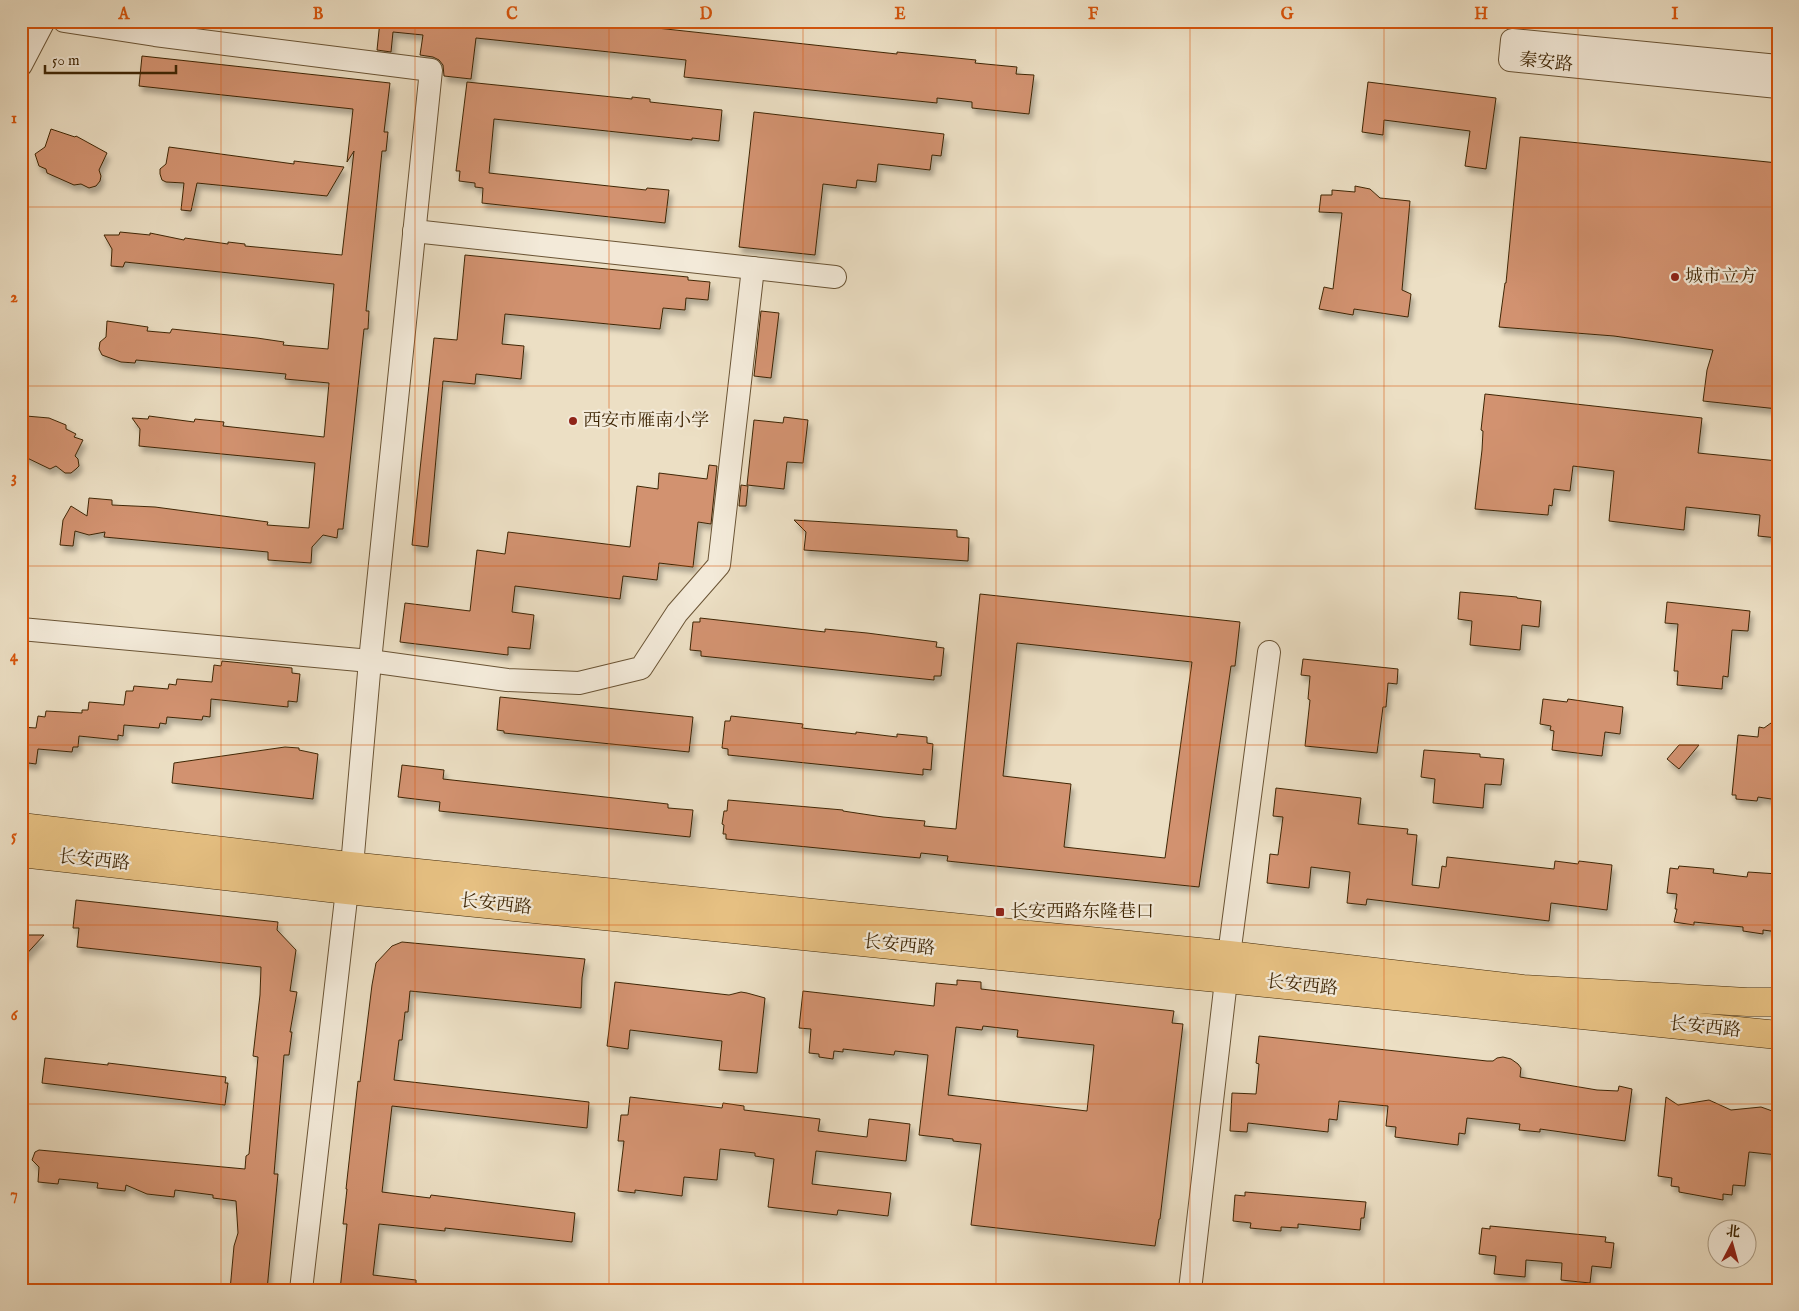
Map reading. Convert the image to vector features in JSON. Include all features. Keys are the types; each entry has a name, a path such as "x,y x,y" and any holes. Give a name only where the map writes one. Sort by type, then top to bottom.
{"main road":[{"name":"长安西路","path":"21,827 349,878"},
{"name":"长安西路","path":"21,853 349,878 1228,967 1778,1035"},
{"name":"长安西路","path":"1228,967 1523,989 1747,1002 1778,1002"}],"street":[{"path":"21,65 44,21"},
{"path":"64,21 155,35 431,70 349,878 301,1290"},
{"name":"秦安路","path":"1778,66 1512,40 1510,60 1778,87"},
{"path":"414,231 835,277"},
{"path":"21,629 370,661 507,680 580,683 641,668 677,613 718,565 753,268"},
{"path":"1190,1290 1228,967 1269,652"}],"building":[{"path":"380,21 592,21 897,54 897,52 976,60 975,63 1017,67 1016,74 1034,75 1029,114 972,108 972,102 937,98 937,103 684,77 686,60 476,38 471,79 444,76 443,65 439,60 420,55 423,35 393,32 391,52 377,50"},
{"path":"142,56 390,83 384,132 388,132 386,151 382,151 366,311 369,311 368,329 364,329 343,529 338,529 337,538 323,535 312,547 311,563 268,560 268,552 104,537 105,532 89,535 75,531 73,546 60,545 63,520 71,506 87,516 89,498 112,500 112,505 155,507 268,522 267,525 309,528 315,463 139,446 140,429 132,418 148,419 149,416 194,422 195,419 224,422 223,426 324,437 329,383 285,379 286,374 136,360 135,363 121,362 102,355 99,349 100,342 106,337 107,321 148,327 147,331 170,333 172,329 257,338 284,342 283,345 328,349 334,284 125,262 123,267 111,266 112,249 104,235 119,235 120,232 150,235 150,233 184,240 185,238 228,244 228,242 245,244 245,246 342,255 354,151 347,162 353,109 139,86"},
{"path":"467,82 632,99 632,97 650,99 650,102 722,110 719,141 692,138 692,140 494,119 489,173 646,190 647,188 669,190 665,223 482,203 483,188 475,187 475,183 459,181 460,171 456,171"},
{"path":"1368,82 1496,98 1486,169 1465,166 1470,131 1384,120 1383,135 1362,132"},
{"path":"754,112 944,134 941,156 932,155 930,170 878,164 876,182 857,180 856,188 823,184 815,255 739,247"},
{"path":"51,129 76,136 107,153 99,170 100,181 96,186 89,188 81,184 74,185 47,173 46,169 39,166 35,154 45,147"},
{"name":"城市立方","path":"1520,137 1778,163 1778,409 1703,401 1707,370 1713,350 1614,336 1499,327 1506,283"},
{"path":"169,147 294,164 294,161 344,167 327,196 197,183 191,211 181,210 184,183 166,182 162,180 160,174 160,169 166,164"},
{"path":"1355,186 1370,189 1380,198 1410,201 1402,290 1411,294 1408,317 1354,309 1353,315 1319,309 1324,287 1333,289 1342,213 1319,212 1321,195 1332,195 1332,190 1355,192"},
{"path":"465,255 688,277 688,280 710,282 708,300 686,298 685,310 663,308 660,329 505,314 502,344 524,346 521,379 476,374 475,384 443,381 428,547 412,545 434,338 457,340"},
{"path":"761,311 779,313 771,378 754,376"},
{"path":"1485,394 1702,418 1698,453 1778,461 1778,538 1758,536 1760,515 1686,507 1684,530 1609,521 1614,471 1573,466 1570,491 1554,489 1552,506 1549,505 1548,515 1475,509 1482,450 1483,431 1481,430"},
{"path":"26,416 49,418 66,425 66,429 76,434 74,437 83,440 75,456 78,459 79,466 71,473 65,473 56,466 50,469 21,455 21,426"},
{"path":"784,417 808,420 803,463 787,462 784,489 747,485 754,420 783,423"},
{"path":"709,465 717,466 711,524 698,522 693,567 659,563 657,580 623,576 620,599 515,586 512,612 534,615 530,649 508,647 508,655 400,642 405,603 470,611 477,550 505,554 508,532 630,547 637,486 658,489 659,473 707,479"},
{"path":"741,485 748,486 746,506 739,506"},
{"path":"794,520 957,530 957,537 969,538 968,561 804,550 806,532"},
{"path":"1460,592 1541,601 1539,627 1522,625 1520,650 1470,645 1472,621 1458,619"},
{"path":"980,594 1240,622 1235,666 1231,666 1199,887 947,861 948,856 921,853 920,858 726,839 726,834 723,834 724,825 722,824 724,811 727,811 728,800 843,810 883,817 925,821 924,826 956,829","holes":["1017,643 1192,662 1165,858 1064,847 1071,784 1003,776"]},
{"path":"1667,602 1750,611 1748,631 1732,630 1728,677 1723,676 1722,689 1677,685 1678,671 1674,671 1678,624 1665,623"},
{"path":"700,618 825,632 825,629 867,633 937,642 936,647 944,648 941,676 934,676 934,680 701,656 701,651 690,650 693,622 700,622"},
{"path":"1303,659 1398,669 1397,684 1388,683 1386,707 1383,707 1377,753 1305,746 1310,700 1308,699 1310,676 1301,675"},
{"path":"222,661 292,668 292,673 300,674 297,702 288,701 288,707 211,699 210,717 203,716 202,720 167,717 166,724 160,723 159,728 124,725 123,736 118,735 118,740 79,736 78,747 73,747 72,752 38,749 36,764 21,762 21,727 36,728 38,716 45,717 46,711 82,713 82,710 88,710 89,702 124,705 126,691 133,691 134,686 168,689 169,684 176,685 177,679 212,682 214,665 221,666"},
{"path":"500,697 693,717 689,752 504,733 504,731 497,730"},
{"path":"1543,699 1567,702 1568,699 1623,707 1620,734 1605,732 1602,756 1552,750 1554,731 1550,730 1551,726 1540,724"},
{"path":"731,716 803,724 802,728 856,734 856,732 897,737 897,734 927,737 927,743 933,744 931,770 923,769 923,775 728,755 728,749 722,748 725,721 730,721"},
{"path":"1778,718 1778,800 1758,797 1757,801 1736,799 1736,795 1732,795 1738,735 1758,737 1759,727 1764,728"},
{"path":"1679,745 1699,745 1679,769 1667,759"},
{"path":"285,747 299,748 299,750 318,754 313,799 172,783 174,763"},
{"path":"1424,750 1480,754 1480,757 1504,759 1501,785 1485,784 1483,808 1433,803 1435,779 1421,777"},
{"path":"402,765 444,770 443,779 668,804 668,808 693,810 690,837 439,811 440,802 398,797"},
{"path":"1276,788 1361,798 1358,824 1408,829 1407,834 1417,835 1412,885 1439,888 1442,866 1446,867 1447,857 1554,869 1555,861 1578,864 1579,861 1612,865 1607,910 1551,903 1549,921 1367,899 1366,905 1347,903 1350,872 1311,867 1309,888 1267,883 1270,854 1278,855 1283,817 1273,816"},
{"path":"1679,866 1714,869 1713,873 1747,877 1748,872 1778,874 1778,932 1763,930 1763,934 1743,931 1743,927 1694,922 1694,925 1674,922 1677,909 1675,909 1677,894 1667,893 1670,868 1678,869"},
{"path":"76,900 278,922 277,930 296,950 290,991 297,992 290,1032 292,1032 289,1055 284,1055 274,1174 278,1174 267,1290 230,1290 234,1246 238,1233 236,1201 213,1198 213,1195 175,1190 174,1197 147,1194 126,1185 125,1191 97,1188 98,1183 59,1179 58,1184 38,1182 39,1167 32,1160 35,1152 39,1150 245,1169 246,1156 249,1154 258,1057 253,1056 260,995 261,967 77,947 79,928 73,928"},
{"path":"21,935 44,935 21,960"},
{"path":"402,942 585,959 581,1008 410,991 408,1012 405,1012 402,1040 399,1040 394,1080 589,1102 587,1128 392,1106 382,1192 430,1198 431,1195 575,1213 572,1242 445,1228 445,1231 379,1224 373,1275 416,1280 416,1290 340,1290 347,1224 343,1224 346,1189 358,1081 360,1082 372,985 376,963 392,946"},
{"path":"957,980 981,982 981,989 1174,1011 1172,1023 1183,1024 1160,1219 1155,1246 971,1225 981,1144 919,1135 928,1055 895,1051 894,1055 843,1049 843,1052 834,1051 833,1059 819,1057 819,1054 809,1053 811,1029 799,1028 803,991 934,1006 936,983 957,985","holes":["983,1026 1018,1030 1017,1037 1094,1045 1087,1111 948,1095 956,1027 982,1030"]},
{"path":"615,982 729,995 741,992 765,998 757,1073 719,1070 722,1041 630,1030 628,1049 607,1046"},
{"path":"1259,1036 1487,1061 1503,1057 1511,1059 1518,1064 1521,1068 1520,1077 1597,1090 1618,1091 1619,1086 1632,1089 1625,1141 1540,1129 1540,1132 1519,1130 1520,1124 1467,1118 1465,1134 1459,1133 1458,1145 1395,1137 1396,1127 1386,1126 1388,1106 1339,1101 1337,1120 1329,1119 1328,1132 1248,1123 1247,1132 1230,1131 1232,1093 1256,1094 1259,1064 1256,1063"},
{"path":"45,1058 108,1065 108,1063 226,1077 225,1083 228,1083 225,1105 42,1083"},
{"path":"630,1097 722,1108 723,1103 744,1106 744,1110 820,1119 818,1131 867,1137 869,1119 910,1124 906,1161 816,1151 812,1184 891,1193 888,1216 838,1210 837,1215 768,1207 774,1159 755,1156 755,1153 720,1149 717,1180 684,1177 682,1196 635,1190 635,1193 618,1191 624,1141 618,1141 621,1115 628,1115"},
{"path":"1666,1097 1678,1105 1709,1100 1731,1110 1761,1107 1778,1113 1778,1155 1749,1152 1745,1186 1733,1185 1732,1195 1723,1194 1723,1200 1679,1192 1679,1187 1671,1186 1672,1178 1658,1176"},
{"path":"1245,1192 1366,1202 1364,1218 1361,1218 1360,1230 1298,1224 1298,1228 1281,1227 1281,1231 1250,1228 1251,1223 1233,1221 1235,1195 1245,1196"},
{"path":"1490,1226 1606,1237 1605,1242 1614,1243 1611,1268 1592,1266 1590,1283 1561,1280 1562,1263 1526,1260 1525,1277 1494,1274 1496,1256 1479,1254 1482,1228 1490,1229"}],"place":[{"name":"城市立方","path":"1675,277"},
{"name":"西安市雁南小学","path":"573,421"},
{"name":"长安西路东隆巷口","path":"1000,912"}]}
